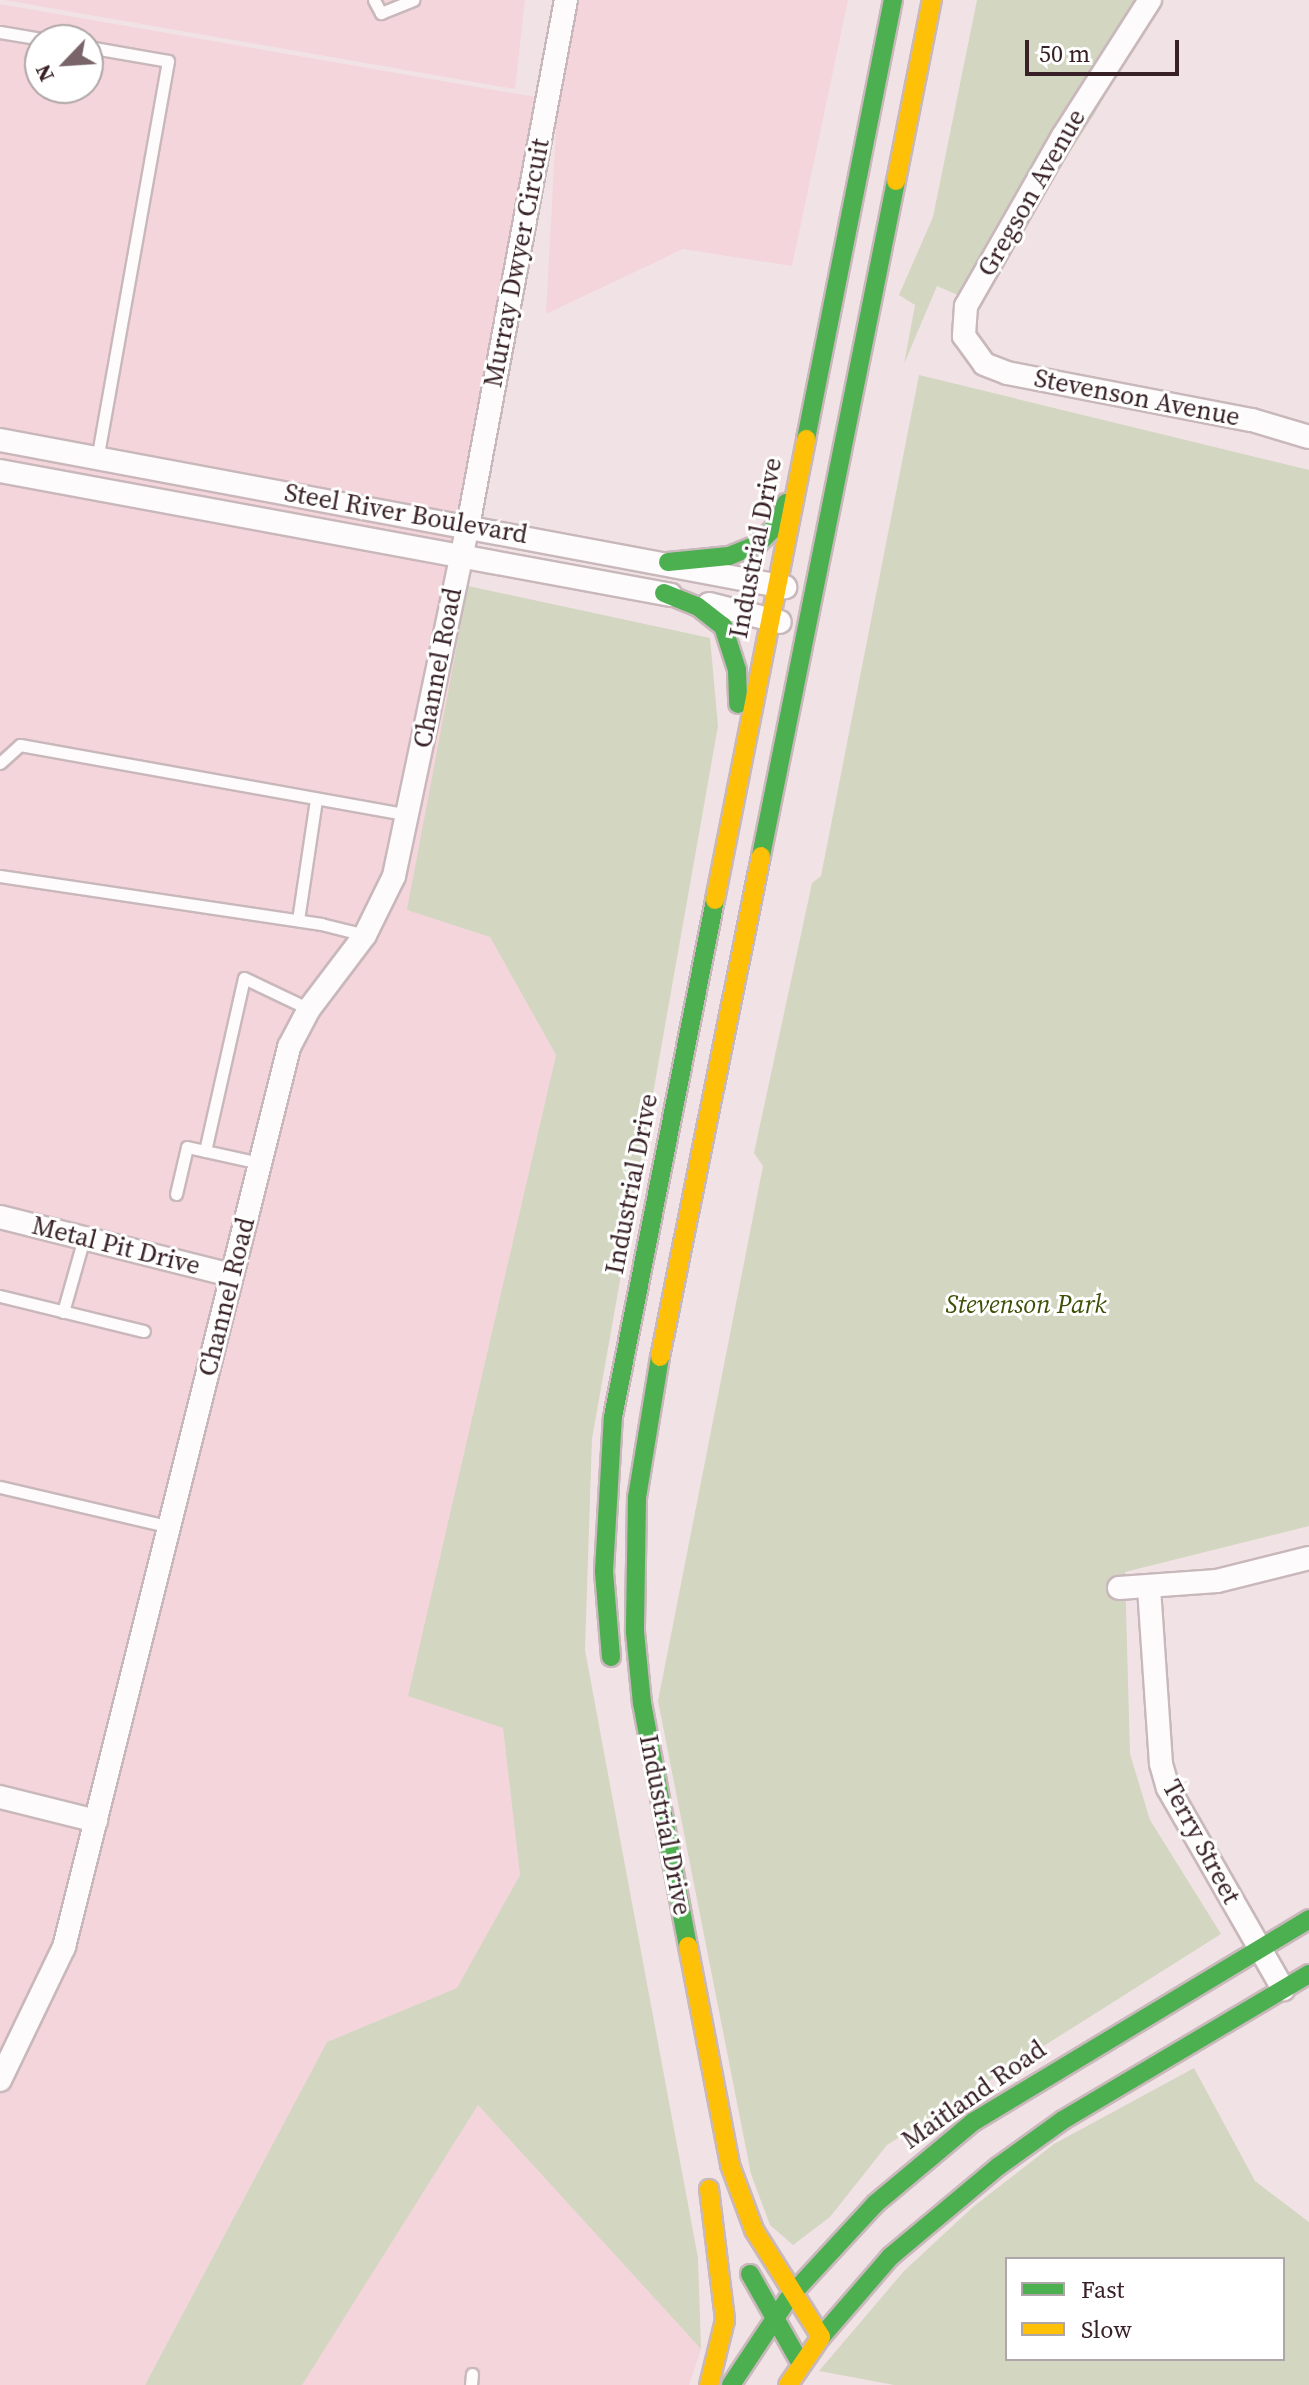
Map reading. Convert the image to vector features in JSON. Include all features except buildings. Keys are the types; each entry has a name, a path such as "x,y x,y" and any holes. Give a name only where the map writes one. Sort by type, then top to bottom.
{"main road":[{"name":"Industrial Drive","path":"613,1676 604,1571 613,1417 729,831 767,619 893,0"},
{"name":"Industrial Drive","path":"821,2337 754,2230 730,2165 642,1703 633,1567 646,1428 932,0"},
{"path":"668,562 729,556 758,544 779,523 797,476"},
{"path":"664,593 711,614 723,626 732,647 739,696 729,831"},
{"name":"Maitland Road","path":"731,2385 793,2293 875,2204 973,2122 1309,1919"},
{"path":"788,2385 821,2337 890,2257 988,2174 1063,2120 1309,1974"},
{"path":"709,2385 720,2357 725,2320 707,2183 737,2250 801,2364"}],"street":[{"name":"Murray Dwyer Circuit","path":"468,526 566,0"},
{"name":"Gregson Avenue","path":"970,351 962,322 966,306 1063,136 1150,0"},
{"name":"Stevenson Avenue","path":"970,351 984,364 1007,373 1252,420 1309,437"},
{"name":"Steel River Boulevard","path":"0,440 668,562 811,593"},
{"name":"Steel River Boulevard","path":"0,471 664,593 804,628"},
{"name":"Channel Road","path":"0,2080 64,1947 289,1047 309,1009 365,935 394,876 468,526"},
{"name":"Metal Pit Drive","path":"0,1217 231,1275"},
{"path":"1119,1588 1217,1581 1309,1558"},
{"name":"Terry Street","path":"1149,1588 1161,1764 1168,1788 1283,1989"},
{"path":"0,1797 96,1821"}],"lane":[{"path":"374,0 381,13 413,0"},
{"path":"0,32 24,36"},
{"path":"97,458 168,61 104,50"},
{"path":"0,763 20,745 409,815"},
{"path":"298,920 316,800"},
{"path":"0,876 298,920 365,935"},
{"path":"205,1151 244,978 309,1009"},
{"path":"176,1194 187,1147 260,1163"},
{"path":"63,1312 84,1238"},
{"path":"0,1296 144,1331"},
{"path":"0,1487 171,1527"}],"shaded area":[{"path":"4,0 525,0 515,89"},
{"path":"564,0 848,0 792,266 683,249 546,314 557,111 408,910 490,937 556,1055 409,1696 503,1728 520,1875 458,1988 327,2042 145,2385 0,2385 0,4 558,101"},
{"path":"478,2105 701,2349 689,2385 300,2385"}],"green space":[{"path":"977,0 1157,0 1095,113 1009,248 967,299 937,286 904,364 915,305 899,295 933,217"},
{"name":"Stevenson Park","path":"919,375 1309,470 1309,1526 1125,1572 1130,1754 1150,1820 1221,1934 887,2145 830,2217 793,2245 770,2225 751,2174 658,1701 763,1166 754,1153 812,883 821,876"},
{"path":"468,586 710,638 718,726 592,1439 585,1650 698,2258 701,2349 478,2105 302,2385 145,2385 327,2042 457,1988 520,1875 503,1728 408,1696 556,1055 490,937 407,910"},
{"path":"1194,2068 1255,2181 1309,2222 1309,2385 894,2385 819,2371 904,2271 973,2207 1054,2144"}],"traffic: fast":[{"path":"806,439 893,0"},
{"path":"761,856 896,181"},
{"path":"668,562 729,556 758,544 779,523 786,503"},
{"path":"664,593 697,606 723,626 737,670 738,704"},
{"path":"611,1657 604,1571 613,1417 715,900"},
{"path":"660,1357 637,1498 635,1632 642,1703 688,1946"},
{"path":"793,2293 875,2204 973,2122 1309,1919"},
{"path":"821,2337 890,2257 999,2166 1063,2120 1309,1974"},
{"path":"750,2274 801,2364"},
{"path":"731,2385 788,2299"}],"traffic: slow":[{"path":"896,181 932,0"},
{"path":"715,900 806,439"},
{"path":"660,1357 761,856"},
{"path":"688,1946 730,2165 754,2230 821,2337 788,2385"},
{"path":"709,2189 725,2320 709,2385"}]}
